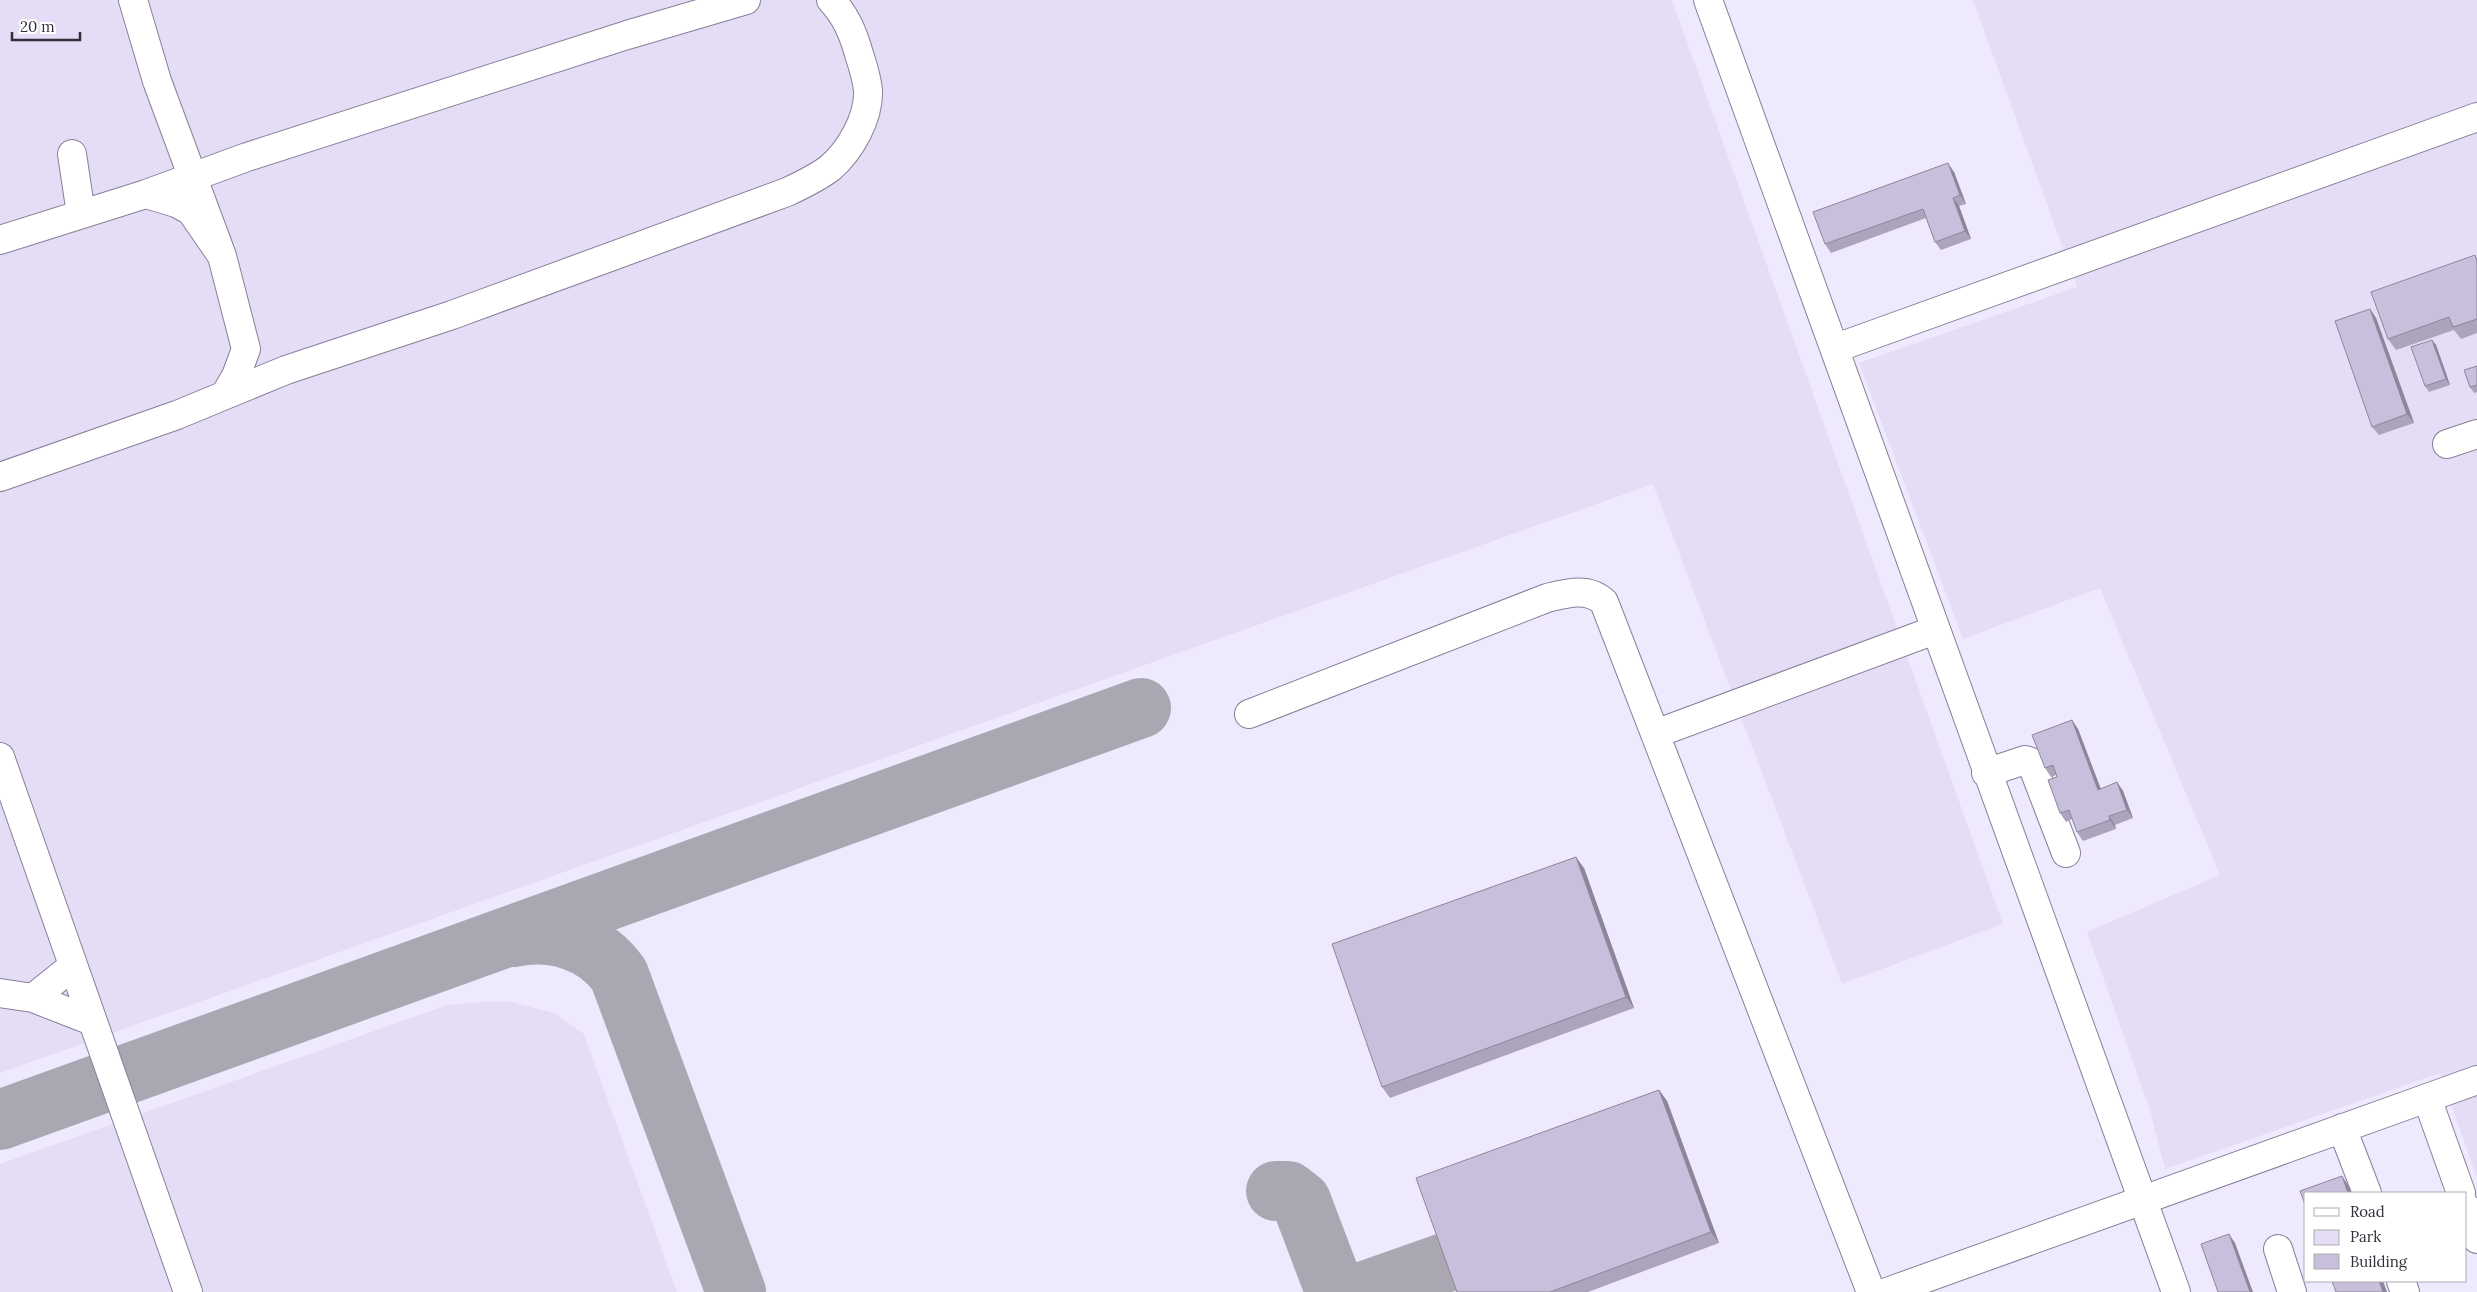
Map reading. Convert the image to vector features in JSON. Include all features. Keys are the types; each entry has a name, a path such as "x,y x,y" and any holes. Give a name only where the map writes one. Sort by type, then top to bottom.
{"lane":[{"path":"133,0 156,81 222,256 246,349 236,376 226,393"},
{"path":"0,240 146,194 247,157 627,35 746,0"},
{"path":"0,477 177,415 226,393 286,370 452,315 787,192 821,174 841,158 859,126 868,100 865,73 850,27 840,10 831,0"},
{"path":"1708,0 1836,348 1986,773 2176,1292"},
{"path":"1836,348 2477,117"},
{"path":"72,154 80,214"},
{"path":"146,194 176,203 190,211 222,256"},
{"path":"246,349 286,370"},
{"path":"2447,444 2477,434"},
{"path":"1249,714 1547,598 1585,592 1598,596 1604,602 1871,1292"},
{"path":"1655,734 1935,630"},
{"path":"0,757 188,1292"},
{"path":"1986,773 2025,760 2031,762 2066,853"},
{"path":"33,998 73,966"},
{"path":"0,993 33,998 92,1021"},
{"path":"1887,1292 2477,1080"},
{"path":"2426,1098 2461,1192"},
{"path":"2342,1128 2368,1192"},
{"path":"2467,1210 2477,1239"},
{"path":"2278,1249 2292,1292"}],"shaded area":[{"path":"0,0 2477,0 2477,1292 0,1292"}],"green space":[{"path":"0,0 1672,0 2003,924 1842,984 1653,484 0,1073"},
{"path":"1973,0 2477,0 2477,1178 2440,1073 2165,1169 2149,1107 2087,932 2220,875 2100,588 1963,639 1859,363 2077,287"},
{"path":"511,1002 554,1013 584,1034 677,1292 0,1292 0,1164 447,1005"}],"building":[{"path":"1948,163 1960,195 1953,198 1965,231 1935,242 1923,209 1825,244 1813,212"},
{"path":"2475,255 2477,261 2477,319 2453,327 2449,317 2388,339 2371,292"},
{"path":"2370,309 2407,414 2372,427 2335,321"},
{"path":"2432,340 2446,379 2425,386 2411,347"},
{"path":"2477,366 2477,385 2470,387 2464,370"},
{"path":"2072,720 2098,790 2117,782 2127,810 2109,816 2110,820 2077,832 2069,810 2060,813 2048,780 2057,777 2053,765 2045,768 2032,735"},
{"path":"1576,857 1626,997 1382,1087 1332,944"},
{"path":"1659,1090 1711,1232 1550,1292 1457,1292 1416,1178"},
{"path":"2342,1176 2348,1192 2304,1192 2304,1202 2300,1191"},
{"path":"2229,1234 2250,1292 2218,1292 2201,1244"},
{"path":"2332,1282 2379,1282 2383,1292 2336,1292"}],"taxiway":[{"path":"0,1120 1141,708"},
{"path":"513,937 543,935 572,940 598,954 619,975 736,1292"},
{"path":"1276,1191 1288,1191 1301,1201 1331,1280 1336,1288 1344,1292"},
{"path":"1362,1292 1450,1261"}]}
